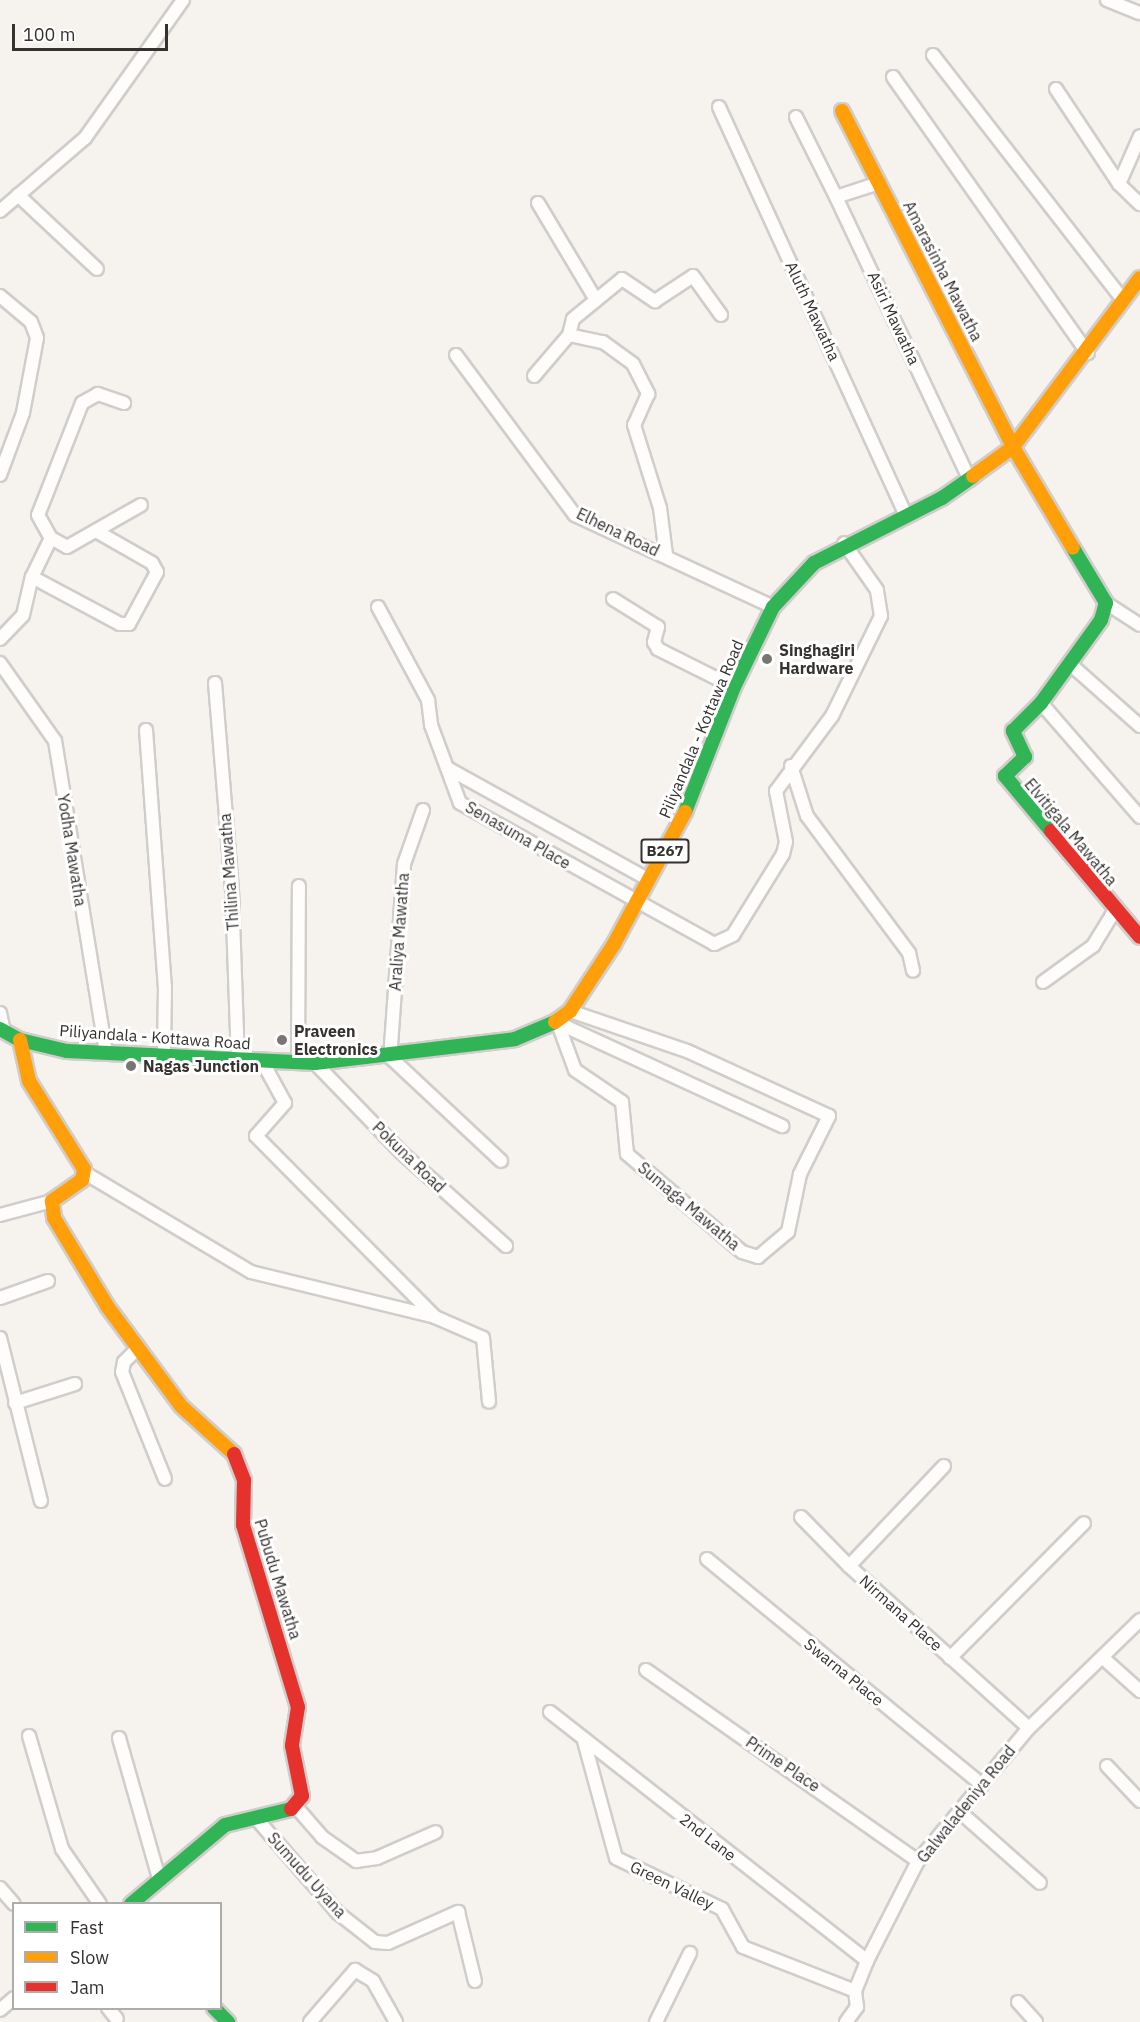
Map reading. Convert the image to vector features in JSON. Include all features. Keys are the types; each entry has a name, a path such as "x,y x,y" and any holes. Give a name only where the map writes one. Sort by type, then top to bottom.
{"street":[{"path":"0,212 84,138 183,0"},
{"path":"1107,0 1140,13"},
{"path":"933,55 1124,301"},
{"path":"893,77 1088,353"},
{"path":"1056,89 1119,184 1140,204"},
{"name":"Aluth Mawatha","path":"719,107 906,514"},
{"name":"Amarasinha Mawatha","path":"842,111 1013,447"},
{"name":"Asiri Mawatha","path":"796,117 970,480"},
{"path":"1119,184 1140,136"},
{"path":"836,197 879,183"},
{"path":"18,195 97,269"},
{"path":"538,203 596,300"},
{"path":"534,376 569,335 573,319 622,279 655,301 693,276 722,315"},
{"name":"Piliyandala - Kottawa Road","path":"2,1030 20,1040 106,1053 315,1063 390,1057 515,1039 557,1022 570,1011 637,903 690,803 734,687 773,608 814,563 844,543 970,480 1013,447 1088,353 1140,278"},
{"path":"0,296 31,322 37,338 23,413 0,475"},
{"path":"569,335 591,338 623,354 647,387 634,425 660,508 666,555"},
{"name":"Elhena Road","path":"456,355 575,515 666,555 773,608"},
{"path":"124,403 98,394 82,403 38,515 51,538 67,547 141,505"},
{"path":"1013,447 1106,603 1138,618"},
{"path":"32,577 120,624 129,624 157,572 152,563 96,531"},
{"path":"0,639 22,617 32,577 51,538"},
{"name":"Senasuma Place","path":"378,607 421,682 438,748 449,769 455,796 468,809 707,943 722,943 733,934 785,848 776,790 791,766 832,716 881,616 877,590 844,543"},
{"path":"614,599 658,627 654,642 658,649 734,687"},
{"name":"Elvitigala Mawatha","path":"1106,603 1101,620 1041,703 1013,731 1025,757 1006,780 1114,910 1140,937"},
{"name":"Yodha Mawatha","path":"0,663 55,741 106,1053"},
{"path":"1069,663 1140,726"},
{"name":"Thilina Mawatha","path":"215,683 232,891 238,1061"},
{"path":"1041,703 1140,817"},
{"path":"146,730 165,987 164,1054"},
{"path":"791,766 807,816 833,858 890,925 909,953 914,971"},
{"path":"449,769 649,880"},
{"name":"Araliya Mawatha","path":"390,1057 404,864 423,810"},
{"path":"298,1063 299,886"},
{"path":"1043,982 1093,946 1114,910"},
{"name":"Sumaga Mawatha","path":"557,1022 575,1070 622,1102 627,1154 742,1252 758,1257 788,1232 800,1174 829,1116 687,1051 570,1011"},
{"path":"0,1013 2,1030"},
{"path":"557,1022 782,1126"},
{"path":"20,1040 26,1074 85,1173 251,1272 435,1317 483,1338 489,1402"},
{"path":"390,1057 501,1161"},
{"path":"262,1061 285,1103 256,1136 435,1317"},
{"name":"Pokuna Road","path":"315,1063 401,1152 506,1246"},
{"path":"0,1215 52,1201 85,1173"},
{"name":"Pubudu Mawatha","path":"52,1201 57,1224 138,1348 181,1406 237,1456 244,1480 243,1526 296,1696 291,1746 302,1796 297,1808"},
{"path":"0,1298 48,1281"},
{"path":"0,1338 41,1501"},
{"path":"138,1348 124,1362 122,1372 165,1479"},
{"path":"15,1403 75,1384"},
{"name":"Nirmana Place","path":"944,1466 849,1566 1029,1728"},
{"path":"801,1517 849,1566"},
{"path":"950,1658 1084,1523"},
{"name":"Swarna Place","path":"707,1559 982,1785"},
{"name":"Galwaladeniya Road","path":"846,2022 857,2007 855,1990 867,1961 918,1861 1029,1728 1140,1620"},
{"path":"1102,1657 1140,1691"},
{"name":"Prime Place","path":"646,1670 918,1861"},
{"name":"2nd Lane","path":"550,1712 584,1741 867,1961"},
{"path":"29,1736 62,1849 99,1902"},
{"path":"120,1738 159,1878"},
{"name":"Green Valley","path":"584,1741 616,1858 722,1909 743,1947 855,1990"},
{"path":"1107,1766 1140,1801"},
{"path":"131,1902 225,1824 255,1817 297,1808 322,1837 356,1861 377,1858 436,1832"},
{"path":"959,1811 1040,1883"},
{"name":"Sumudu Uyana","path":"255,1817 338,1913 375,1942 388,1943 458,1912 475,1981"},
{"path":"0,1888 12,1902"},
{"path":"656,2022 690,1953"},
{"path":"310,2022 355,1970 373,1981 396,2022"},
{"path":"0,2010 12,2000"},
{"path":"1018,2002 1036,2022"},
{"path":"110,2010 117,2019"},
{"path":"216,2010 228,2022"}],"traffic: fast":[{"path":"685,812 734,687 773,607 814,563 942,498 973,476"},
{"path":"1051,831 1005,776 1025,757 1013,731 1041,703 1101,620 1106,603 1073,548"},
{"path":"0,1029 20,1040 67,1051 315,1063 515,1039 555,1022"},
{"path":"133,1902 225,1825 291,1809"},
{"path":"216,2010 228,2022"}],"traffic: slow":[{"path":"842,111 1013,447 1073,548"},
{"path":"973,476 1013,447 1140,278"},
{"path":"555,1022 570,1011 614,944 685,812"},
{"path":"20,1040 29,1081 84,1169 82,1180 52,1201 54,1218 107,1306 181,1406 234,1454"}],"traffic: jam":[{"path":"1051,831 1140,937"},
{"path":"234,1454 244,1480 243,1525 298,1707 292,1746 302,1796 291,1809"}],"place":[{"name":"Singhagiri Hardware","path":"767,659"},
{"name":"Praveen Electronics","path":"282,1040"},
{"name":"Nagas Junction","path":"131,1066"}]}
